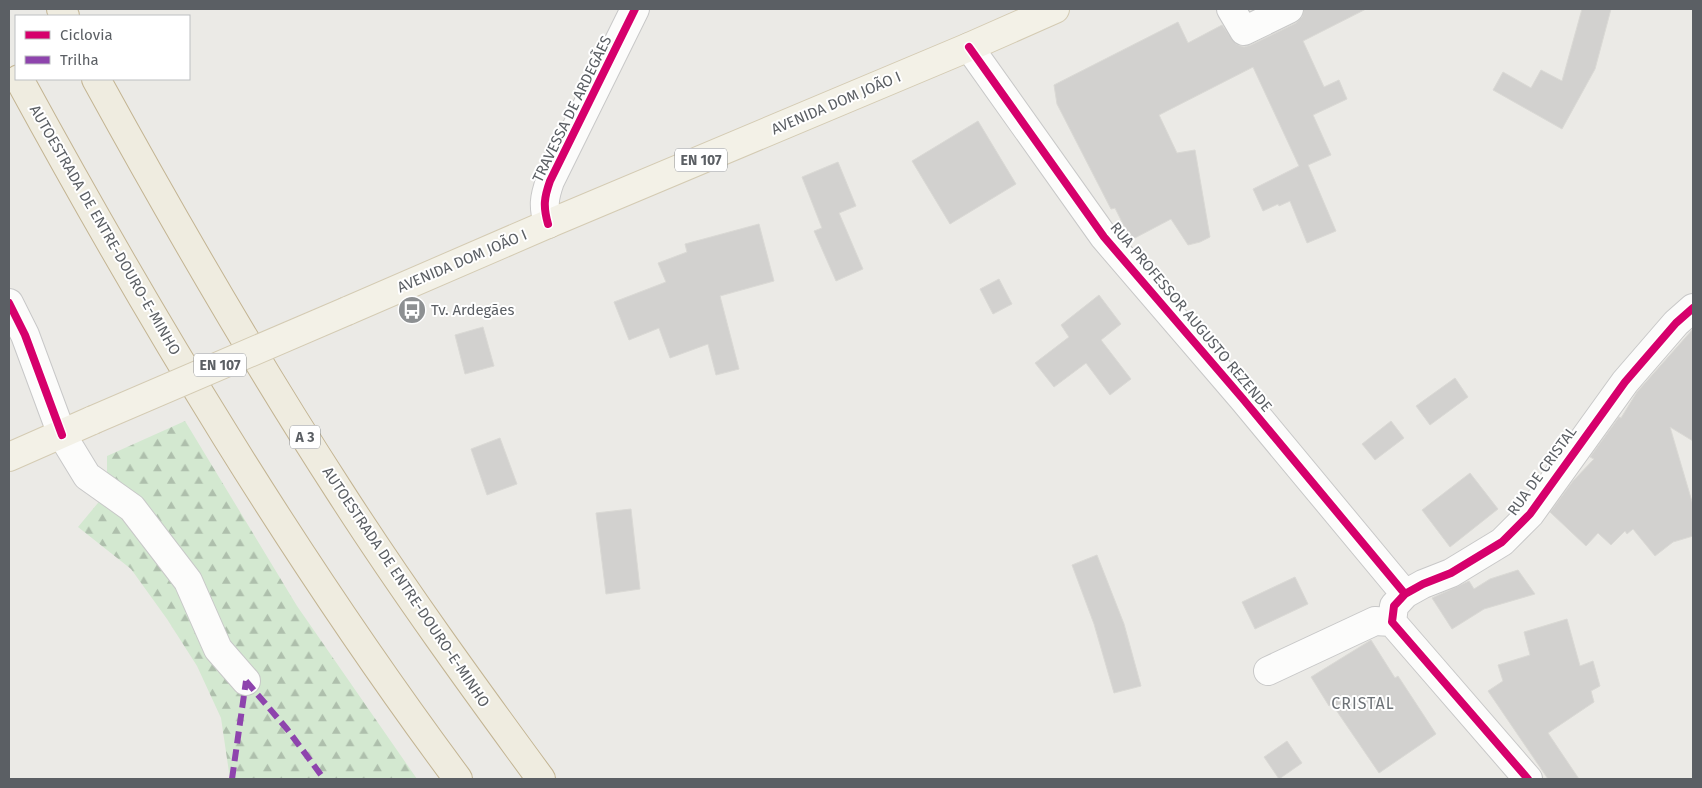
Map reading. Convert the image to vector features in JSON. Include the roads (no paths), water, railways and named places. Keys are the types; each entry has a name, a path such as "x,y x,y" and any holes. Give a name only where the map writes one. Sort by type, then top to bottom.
{"highway":[{"path":"9,59 15,71"},
{"name":"AUTOESTRADA DE ENTRE-DOURO-E-MINHO","path":"21,80 147,307 231,446 290,539 414,720 458,779"},
{"name":"AUTOESTRADA DE ENTRE-DOURO-E-MINHO","path":"97,80 200,263 281,400 340,493 462,672 541,779"}],"main road":[{"name":"AVENIDA DOM JOÃO I","path":"9,457 347,310 1055,9"}],"street":[{"name":"TRAVESSA DE ARDEGÃES","path":"548,224 544,208 545,196 550,181 636,9"},
{"path":"1232,9 1244,31 1289,9"},
{"name":"RUA PROFESSOR AUGUSTO REZENDE","path":"969,47 1104,237 1243,399 1405,594"},
{"path":"9,303 25,335 62,435 87,476 132,508 188,580 218,649 246,681"},
{"name":"RUA DE CRISTAL","path":"1405,594 1423,584 1451,573 1502,542 1517,528 1530,514 1625,382 1676,324 1693,308"},
{"path":"1405,594 1394,606 1392,622 1528,779"},
{"path":"1268,671 1375,622 1392,622"}],"place":[{"name":"Tv. Ardegães","path":"412,310"}],"district":[{"name":"CRISTAL","path":"1363,703"}]}
